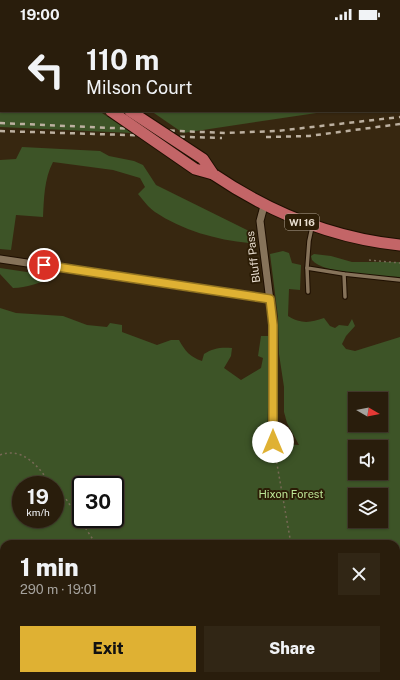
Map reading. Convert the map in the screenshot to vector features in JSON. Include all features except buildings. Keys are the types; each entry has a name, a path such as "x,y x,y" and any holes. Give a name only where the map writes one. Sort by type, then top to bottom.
{"main road":[{"name":"WI 16","path":"112,112 195,169 214,174 264,206 296,220 313,225 360,238 400,245"},
{"name":"WI 16","path":"132,112 203,159 214,174"}],"street":[{"name":"Bluff Pass","path":"264,206 260,221 273,325 273,442"},
{"path":"0,259 270,299"}],"lane":[{"path":"308,292 307,268 309,241 313,225"},
{"path":"307,268 344,274 400,280"},
{"path":"344,274 345,298"}],"path":[{"path":"369,260 400,263"},
{"path":"273,442 290,540"},
{"path":"0,455 13,452 26,456 40,469 45,476"},
{"path":"64,498 93,540"}],"green space":[{"path":"0,112 100,112 132,133 0,127"},
{"path":"152,112 323,112 183,133"},
{"path":"22,147 100,151 109,156 134,161 143,165 156,185 249,231 249,243 212,237 188,229 165,218 155,212 138,194 145,187 140,178 113,170 53,162 46,182 43,217 16,215 11,250 0,249 0,160 16,159"},
{"name":"Hixon Forest","path":"283,251 289,253 292,263 301,265 300,290 289,289 288,316 306,322 324,318 330,326 335,328 339,325 348,326 352,319 355,326 346,336 342,344 346,349 355,351 400,337 400,540 0,540 0,308 16,313 63,316 87,325 107,327 110,323 122,325 122,332 157,345 171,340 179,340 188,353 194,358 202,361 204,354 211,350 232,348 231,356 224,368 241,380 261,368 263,358 258,356 261,336 270,336 267,443 299,445 287,423 284,412 284,387 279,354 278,317 270,254"},
{"path":"314,254 331,256 352,262 400,262 400,277 353,273 328,268 318,265 312,260 311,256"},
{"path":"0,268 40,274 52,279 28,286 13,288 0,274"}],"railway":[{"path":"0,123 225,133 277,131 400,117"},
{"path":"266,137 309,136 400,124"},
{"path":"0,131 222,138"}],"route":[{"path":"44,265 270,299 273,325 273,442"}]}
